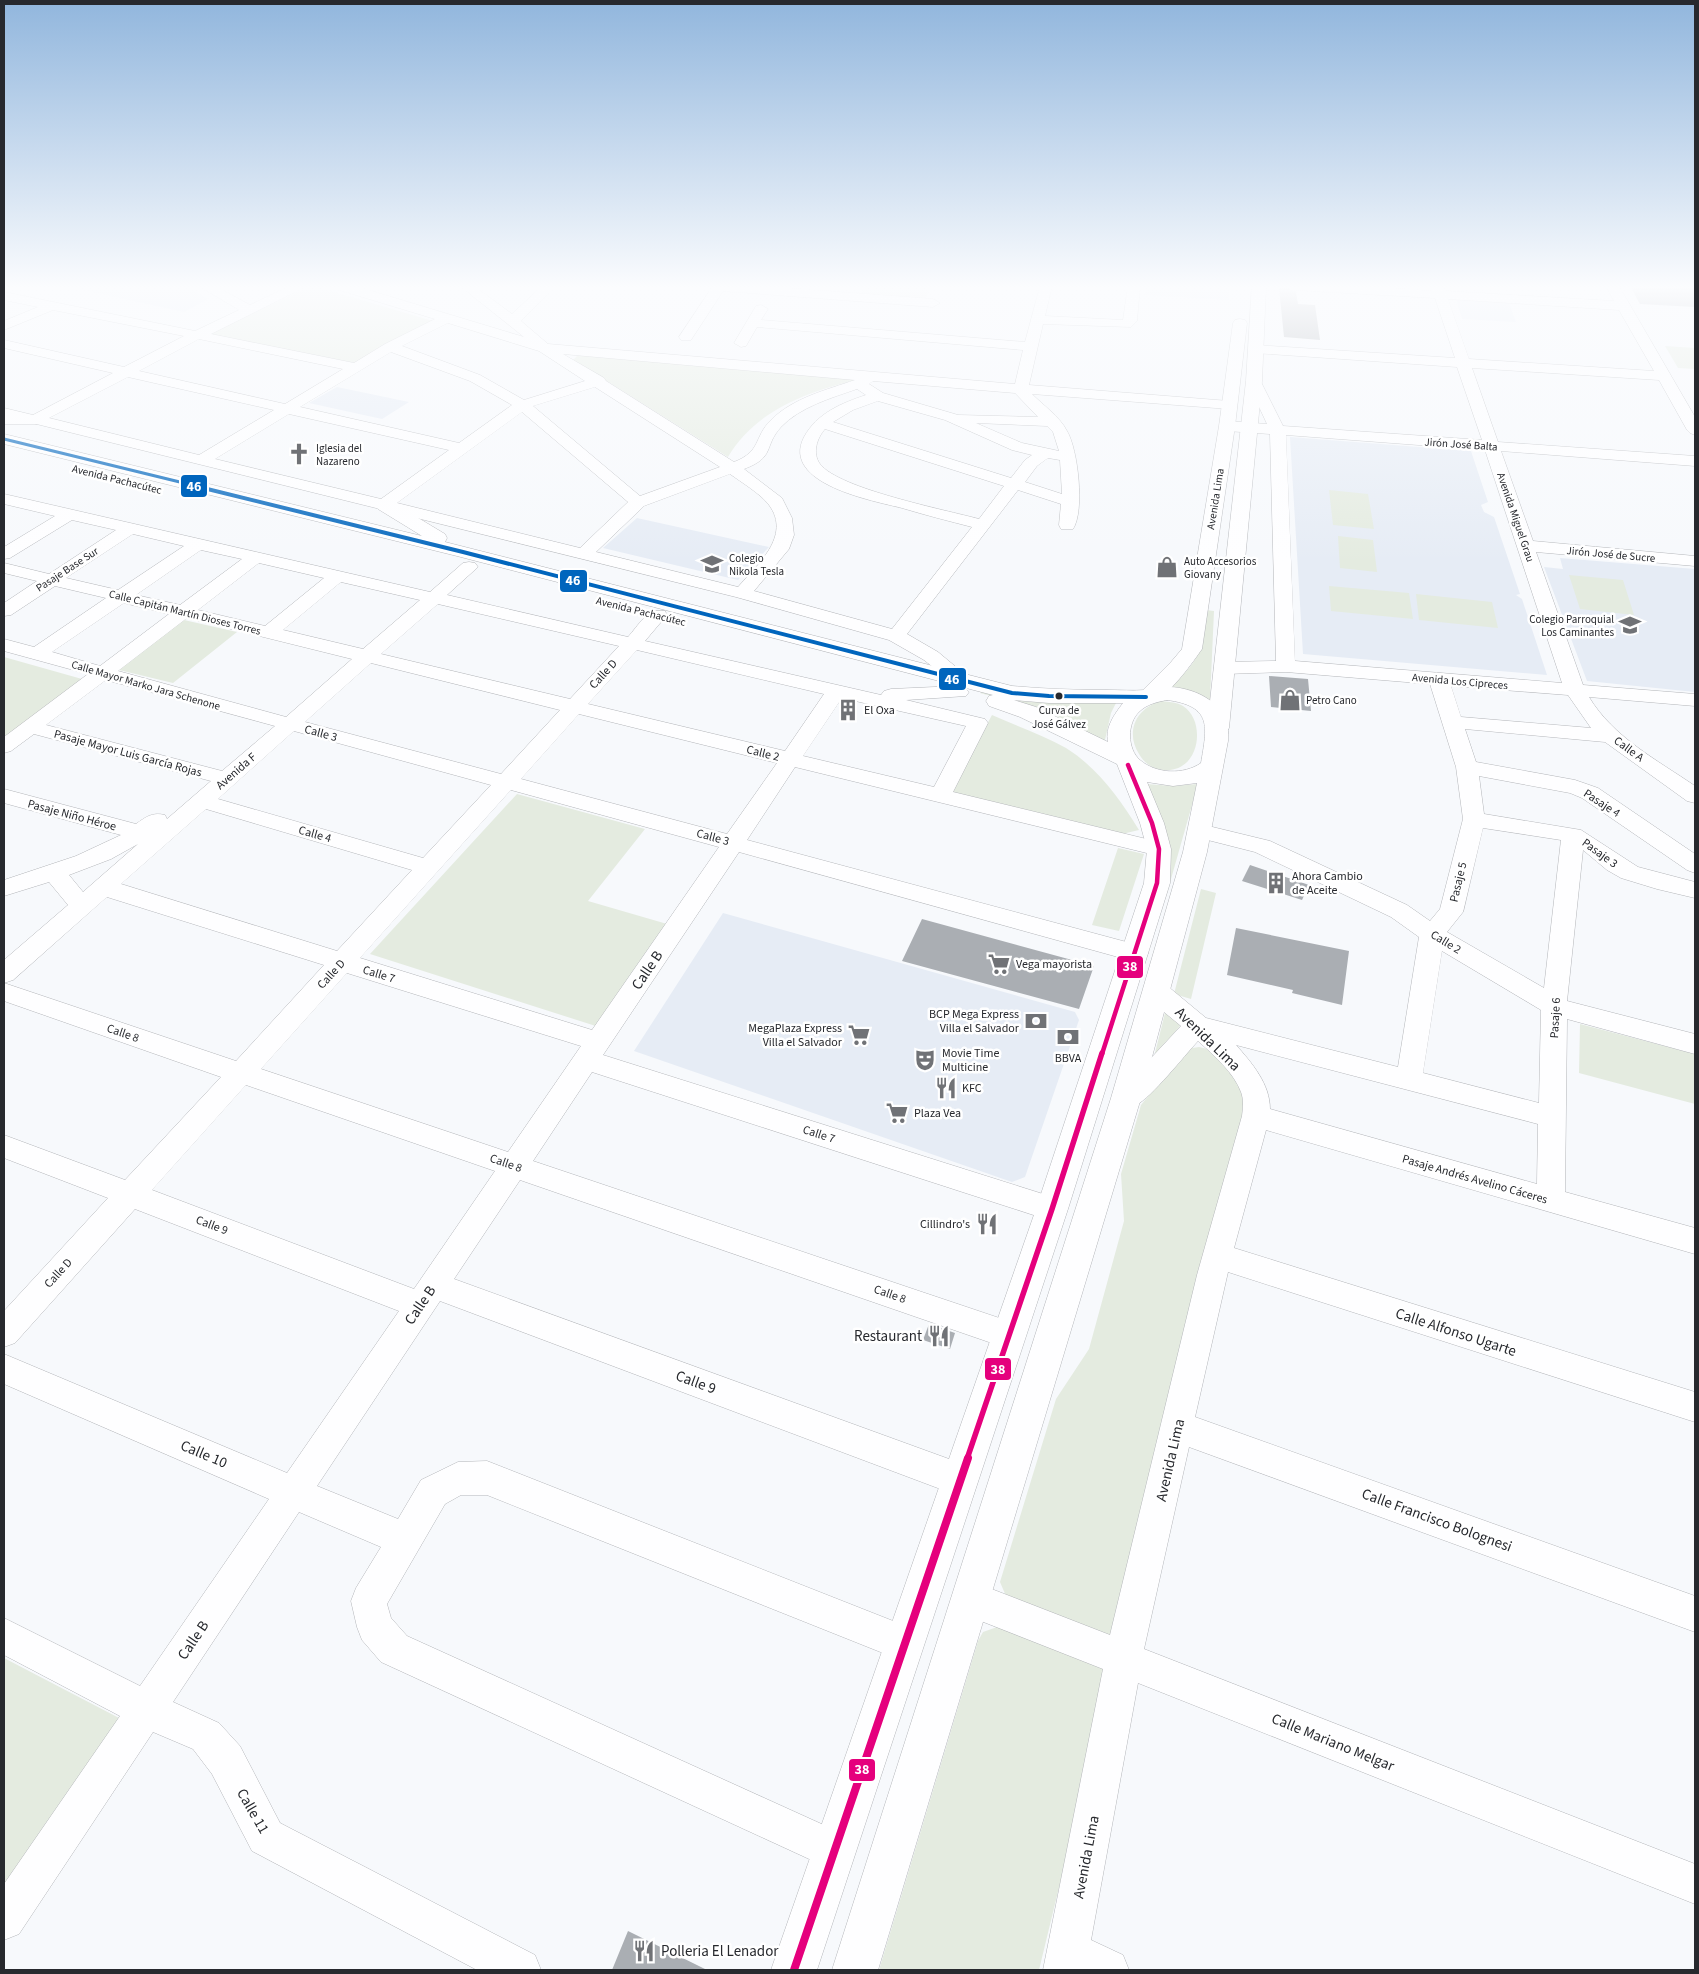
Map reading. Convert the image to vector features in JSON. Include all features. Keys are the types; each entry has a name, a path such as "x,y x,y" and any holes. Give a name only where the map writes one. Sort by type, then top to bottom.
{"main road":[{"name":"Avenida Lima","path":"1148,696 1179,667 1192,649 1227,426 1232,378"},
{"name":"Avenida Lima","path":"1218,728 1254,381"},
{"path":"4,419 34,420"},
{"name":"Avenida Pachacútec","path":"4,439 962,687 1028,712 1126,762"},
{"name":"Avenida Pachacútec","path":"4,450 466,560 658,615 962,687 1049,696 1148,696"},
{"path":"384,506 466,560"},
{"path":"794,1970 903,1643 1052,1209 1158,883 1159,849 1152,823 1118,742 1120,726 1129,710 1148,696 1176,694 1200,702 1211,712 1218,728 1200,831 1126,1098 855,1970"},
{"path":"1126,762 1145,774 1166,779 1198,775 1212,766"}],"street":[{"path":"34,420 113,378"},
{"path":"152,378 463,449"},
{"path":"202,460 338,378"},
{"path":"475,378 522,405 638,502"},
{"path":"594,378 734,468 776,502 784,518 785,535 780,549 742,593"},
{"path":"584,554 638,502 750,461 761,452 762,443 784,416 807,402 871,378"},
{"path":"887,378 1229,405"},
{"path":"1021,390 1024,378"},
{"name":"Avenida Miguel Grau","path":"1469,378 1575,691"},
{"path":"1666,378 1695,430"},
{"path":"384,506 522,405 599,381"},
{"name":"Avenida Lima","path":"1254,381 1278,431 1286,666"},
{"path":"857,384 878,396 950,417 1017,447 1069,456"},
{"path":"1021,390 1060,431 1069,456 1071,502 1067,525"},
{"path":"878,396 847,406 814,430 809,444 809,458 815,468 830,479 855,490 983,525"},
{"name":"Avenida Pachacútec","path":"4,412 742,593 896,636 931,656 962,687"},
{"path":"950,417 1051,422"},
{"path":"822,423 1071,502"},
{"name":"Jirón José Balta","path":"1227,426 1695,461"},
{"path":"896,636 1031,463 1045,453"},
{"path":"4,499 978,724 940,796"},
{"path":"4,554 70,514"},
{"name":"Pasaje Base Sur","path":"4,611 130,528"},
{"path":"37,654 198,544"},
{"name":"Jirón José de Sucre","path":"1527,546 1695,561"},
{"path":"5,745 256,557"},
{"name":"Avenida F","path":"4,974 202,801 219,777 288,725 434,598 466,560"},
{"name":"Calle Capitán Martín Dioses Torres","path":"4,568 366,657"},
{"path":"268,633 337,576"},
{"name":"Calle D","path":"4,1333 658,615"},
{"name":"Calle Mayor Marko Jara Schenone","path":"4,645 288,725"},
{"name":"Calle 2","path":"366,657 1159,849"},
{"name":"Avenida Los Cipreces","path":"1224,668 1286,666 1695,700"},
{"name":"Pasaje 5","path":"1432,934 1451,912 1474,819 1467,767 1438,680"},
{"path":"848,694 962,687"},
{"name":"Calle A","path":"1575,691 1583,707 1611,736 1695,796"},
{"name":"Calle B","path":"4,1919 790,759 848,694"},
{"path":"1453,722 1611,736"},
{"name":"Calle 3","path":"288,725 506,781 1136,953"},
{"name":"Pasaje Mayor Luis García Rojas","path":"30,727 219,777"},
{"name":"Pasaje 4","path":"1467,767 1575,786 1590,794 1695,865"},
{"path":"5,886 101,856 141,833 219,777"},
{"name":"Pasaje Niño Héroe","path":"4,796 141,833"},
{"name":"Calle 4","path":"202,801 429,866"},
{"name":"Pasaje 3","path":"1474,819 1573,835 1582,839 1619,867 1629,872 1695,890"},
{"name":"Calle 2","path":"1200,831 1262,846 1399,911 1432,934 1554,1006 1695,1044"},
{"name":"Pasaje 6","path":"1551,1201 1554,1006 1573,835"},
{"path":"53,872 82,906"},
{"name":"Calle 7","path":"103,888 342,962 592,1051 1052,1209"},
{"path":"1409,1080 1432,934"},
{"name":"Calle 8","path":"4,992 1009,1335"},
{"name":"Avenida Lima","path":"1067,1961 1124,1659 1217,1256 1256,1116 1255,1095 1248,1079 1232,1058 1156,992"},
{"path":"1126,1098 1147,1079 1197,1026 1552,1117"},
{"name":"Pasaje Andrés Avelino Cáceres","path":"1256,1116 1695,1241"},
{"name":"Calle 9","path":"4,1146 130,1194 959,1479"},
{"name":"Calle Alfonso Ugarte","path":"1217,1256 1695,1407"},
{"name":"Calle 10","path":"4,1370 405,1540"},
{"name":"Calle Francisco Bolognesi","path":"1178,1427 1695,1614"},
{"path":"834,1850 394,1649 375,1627 370,1600 433,1492 458,1479 487,1478 903,1643"},
{"name":"Calle Mariano Melgar","path":"971,1599 1695,1884"},
{"name":"Calle 11","path":"4,1636 146,1709 206,1736 226,1760 266,1837 520,1970"},
{"path":"1067,1961 1108,1970"}],"shaded area":[{"path":"602,378 860,379 803,397 768,415 739,441 728,457"},
{"path":"337,387 409,402 382,419 309,403"},
{"path":"1290,437 1471,451 1488,502 1481,505 1484,512 1494,517 1520,594 1516,595 1522,599 1547,675 1303,654"},
{"path":"1329,490 1368,494 1374,529 1333,525"},
{"name":"Colegio Nikola Tesla","path":"637,518 769,547 738,580 603,548"},
{"path":"1338,536 1373,540 1377,572 1340,568"},
{"name":"Colegio Parroquial Los Caminantes","path":"1560,558 1695,569 1695,692 1587,681 1544,567 1563,569"},
{"path":"1569,575 1623,580 1634,615 1580,609"},
{"path":"1329,586 1409,593 1413,619 1331,611"},
{"path":"1416,594 1492,602 1498,628 1419,620"},
{"path":"1206,610 1214,611 1210,700 1170,688 1169,685 1188,669 1198,653"},
{"path":"184,620 237,632 173,683 119,670"},
{"path":"4,657 82,679 8,736 4,735"},
{"path":"983,691 1116,703 1111,713 1105,740 1102,741 1017,703 980,693"},
{"path":"1161,701 1183,706 1191,713 1195,723 1196,745 1192,755 1186,763 1176,769 1164,770 1156,768 1144,761 1135,746 1133,737 1133,729 1139,715 1152,704"},
{"path":"992,715 1048,739 1078,756 1107,785 1139,830 1122,834 950,792"},
{"path":"1146,784 1173,786 1198,784 1167,893"},
{"path":"517,794 645,829 588,901 674,926 602,1028 370,954"},
{"path":"1118,848 1144,854 1119,931 1092,925"},
{"path":"1201,889 1216,893 1191,999 1174,994"},
{"path":"723,913 1075,1012 1079,1020 1025,1177 1012,1182 634,1051"},
{"path":"1167,1005 1185,1020 1154,1057"},
{"path":"1580,1024 1695,1054 1695,1104 1579,1073"},
{"path":"1199,1047 1209,1050 1225,1062 1236,1078 1247,1106 1111,1638 1006,1596 1000,1582 1056,1399 1089,1349 1124,1221 1121,1174 1141,1105 1186,1049"},
{"path":"1000,1626 1103,1668 1108,1685 1039,1970 879,1970 978,1641 983,1632"},
{"path":"4,1658 121,1719 4,1886"}],"building":[{"path":"1269,676 1308,679 1311,711 1271,707"},
{"name":"Ahora Cambio de Aceite","path":"1250,865 1309,885 1302,900 1242,881"},
{"name":"Vega mayorista","path":"922,919 1094,966 1079,1009 902,961"},
{"path":"1236,928 1349,951 1342,1005 1292,993 1293,990 1227,975"},
{"name":"Restaurant","path":"929,1324 955,1333 950,1349 923,1340"},
{"name":"Polleria El Lenador","path":"628,1931 707,1970 612,1970"}],"transit line":[{"name":"46","path":"4,439 463,552 1012,693 1049,696 1146,697"},
{"name":"38","path":"794,1970 1052,1209 1157,883 1159,849 1152,823 1128,765"}],"place":[{"name":"Iglesia del Nazareno","path":"299,454"},
{"name":"Colegio Nikola Tesla","path":"712,564"},
{"name":"Auto Accesorios Giovany","path":"1167,567"},
{"name":"Colegio Parroquial Los Caminantes","path":"1630,625"},
{"name":"Curva de José Gálvez","path":"1059,696"},
{"name":"Petro Cano","path":"1290,700"},
{"name":"El Oxa","path":"848,710"},
{"name":"Ahora Cambio de Aceite","path":"1276,883"},
{"name":"Vega mayorista","path":"999,964"},
{"name":"BCP Mega Express Villa el Salvador","path":"1036,1021"},
{"name":"MegaPlaza Express Villa el Salvador","path":"859,1035"},
{"name":"BBVA","path":"1068,1037"},
{"name":"Movie Time Multicine","path":"925,1060"},
{"name":"KFC","path":"946,1088"},
{"name":"Plaza Vea","path":"897,1113"},
{"name":"Cillindro's","path":"987,1224"},
{"name":"Restaurant","path":"939,1336"},
{"name":"Polleria El Lenador","path":"644,1951"}]}
